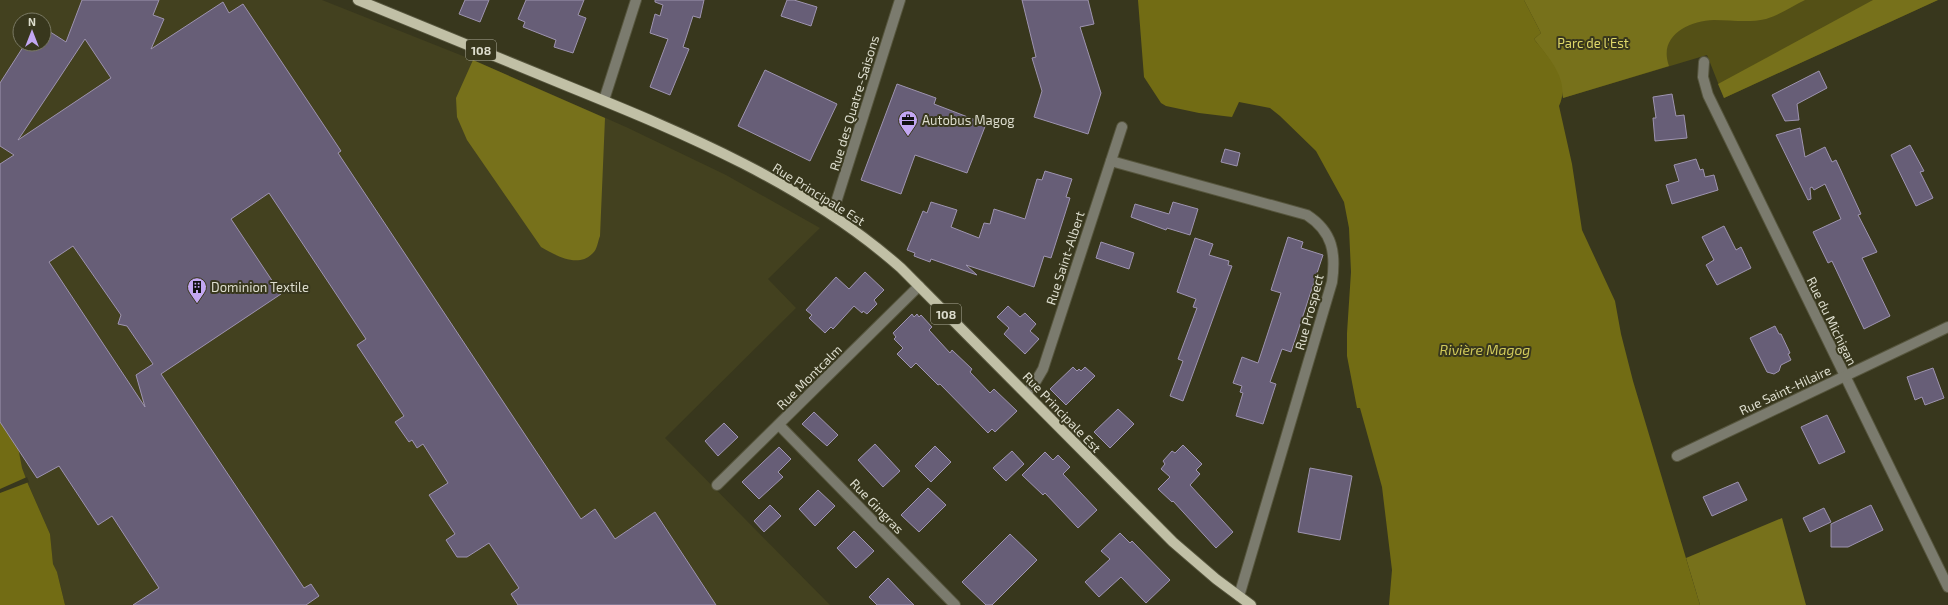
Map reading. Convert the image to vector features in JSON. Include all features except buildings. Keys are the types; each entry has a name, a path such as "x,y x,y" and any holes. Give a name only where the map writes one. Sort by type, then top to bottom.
{"main road":[{"name":"Rue Principale Est","path":"358,0 604,100 707,146 774,181 832,214 883,252 919,286 1173,542 1251,605"}],"street":[{"path":"604,100 636,0"},
{"name":"Rue des Quatre-Saisons","path":"832,214 900,0"},
{"name":"Rue du Michigan","path":"1704,62 1703,77 1708,95 1948,588"},
{"name":"Rue Saint-Albert","path":"1026,393 1033,386 1043,369 1122,127"},
{"name":"Rue Prospect","path":"1111,161 1307,215 1322,228 1332,244 1334,268 1332,282 1239,596"},
{"name":"Rue Montcalm","path":"717,485 919,286"},
{"name":"Rue Saint-Hilaire","path":"1677,456 1948,327"},
{"name":"Rue Gingras","path":"779,425 956,605"}],"shaded area":[{"path":"0,0 322,0 473,60 626,127 726,175 820,228 768,279 796,308 665,438 830,605 65,605 57,572 53,564 50,534 0,420"}],"green space":[{"name":"Parc de l'Est","path":"1524,0 1938,0 1724,98 1707,55 1563,98 1557,73 1534,39 1541,33"},
{"path":"1524,0 1805,0 1766,19 1746,21 1714,20 1694,23 1678,32 1672,39 1668,46 1667,55 1669,66 1563,98 1557,73 1534,39 1541,33"},
{"path":"1873,0 1938,0 1724,98 1718,84"},
{"path":"473,60 605,118 600,236 596,250 587,258 581,260 567,259 553,254 541,247 467,140 457,117 456,98"},
{"path":"1782,518 1806,605 1700,605 1686,558"}],"water":[{"name":"Rivière Magog","path":"1138,0 1524,0 1541,33 1534,39 1552,62 1560,79 1562,97 1559,106 1572,164 1582,230 1615,301 1621,334 1633,381 1700,605 1389,605 1392,570 1382,487 1360,408 1357,408 1347,356 1351,272 1349,228 1344,202 1316,151 1270,108 1239,102 1232,117 1199,113 1166,106 1161,103 1144,77"},
{"path":"0,420 18,447 22,468 50,534 53,564 57,572 65,605 0,605"}],"pier":[{"path":"27,477 29,482 0,493 0,489"}],"place":[{"name":"Autobus Magog","path":"908,137"},
{"name":"Dominion Textile","path":"197,304"}]}
